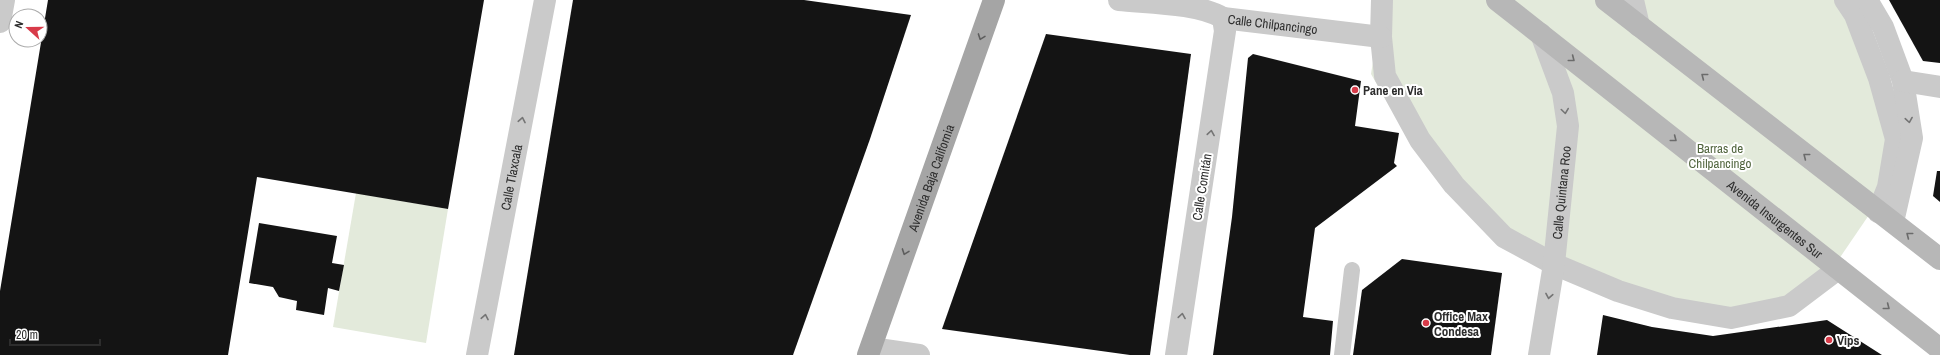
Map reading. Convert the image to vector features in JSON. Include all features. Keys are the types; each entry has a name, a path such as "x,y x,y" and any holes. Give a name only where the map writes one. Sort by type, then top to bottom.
{"main road":[{"name":"Avenida Baja California","path":"870,352 994,0"},
{"name":"Avenida Insurgentes Sur","path":"1497,0 1940,349"},
{"path":"1606,0 1940,259"}],"street":[{"path":"0,22 4,0"},
{"name":"Calle Tlaxcala","path":"477,355 546,0"},
{"name":"Calle Chilpancingo","path":"1119,0 1200,9 1213,12 1223,18 1381,37"},
{"path":"1382,0 1381,37 1385,76 1420,140 1454,186 1504,237 1554,264 1618,291 1672,308 1731,318 1789,306 1838,269"},
{"path":"1633,0 1640,26"},
{"path":"1844,0 1855,15 1879,78 1896,138 1888,187 1886,217"},
{"path":"1866,0 1883,27 1903,82 1912,138 1886,217"},
{"name":"Calle Comitán","path":"1176,355 1224,46 1225,31 1223,18"},
{"name":"Calle Quintana Roo","path":"1539,355 1554,264 1568,126 1563,93 1541,34"},
{"path":"1903,82 1940,86"},
{"path":"870,352 919,355"}],"lane":[{"path":"1342,355 1352,270"}],"green space":[{"name":"Barras de Chilpancingo","path":"1383,0 1845,0 1894,132 1888,187 1826,278 1789,306 1716,316 1536,254 1397,119 1371,74"},
{"path":"356,193 448,209 426,343 333,327"}],"building":[{"path":"48,0 484,0 448,209 257,177 228,355 0,355 0,291 40,48 48,48 48,8 47,8"},
{"path":"573,0 804,0 911,15 870,139 793,355 514,355"},
{"path":"1889,0 1940,0 1940,63 1923,61"},
{"path":"1046,34 1191,54 1150,355 1130,355 942,329"},
{"path":"1253,54 1361,81 1355,126 1399,133 1394,163 1397,166 1315,228 1303,317 1333,321 1330,355 1213,355 1232,217 1248,58"},
{"path":"1937,171 1940,171 1940,202 1933,196"},
{"path":"259,223 337,236 332,263 344,265 339,291 328,288 324,315 296,310 297,301 279,297 273,287 249,283"},
{"name":"Office Max Condesa","path":"1402,259 1502,273 1491,355 1353,355 1362,290"},
{"path":"1603,315 1652,327 1713,336 1827,320 1882,355 1597,355"}],"place":[{"name":"Pane en Via","path":"1355,90"},
{"name":"Office Max Condesa","path":"1426,323"},
{"name":"Vips","path":"1829,340"}]}
